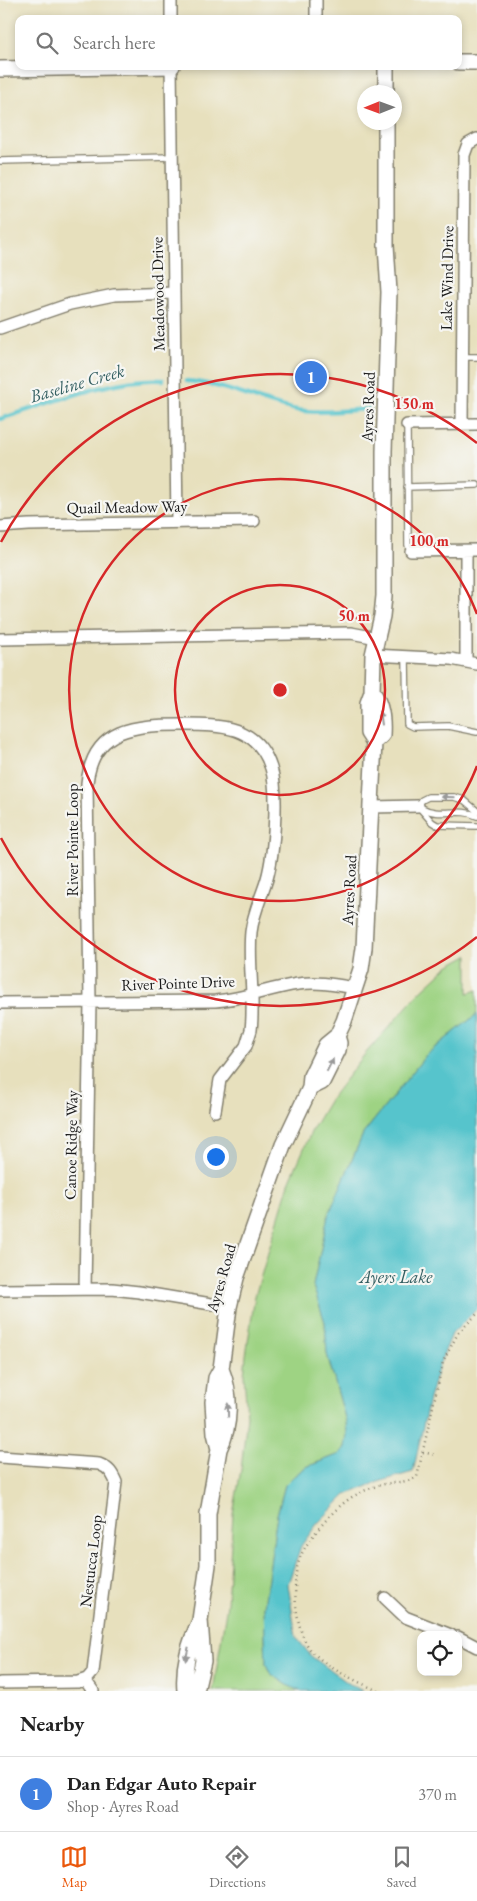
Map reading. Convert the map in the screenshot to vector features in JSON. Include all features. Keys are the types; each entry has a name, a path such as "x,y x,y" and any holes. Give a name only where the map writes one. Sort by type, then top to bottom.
{"street":[{"path":"171,0 171,15"},
{"path":"316,0 316,15"},
{"path":"462,62 477,62"},
{"path":"0,69 15,69"},
{"name":"Meadowood Drive","path":"172,70 177,522"},
{"path":"386,70 386,85"},
{"name":"Ayres Road","path":"196,1691 202,1661 200,1620 208,1565 208,1514 219,1449 214,1433 213,1402 216,1378 221,1369 229,1306 236,1278 283,1145 310,1088 322,1082 334,1058 339,1043 337,1036 356,988 364,948 374,742 368,733 368,703 372,692 373,655 384,596 384,451 389,346 389,292 386,245 386,130"},
{"name":"Lake Wind Drive","path":"462,424 464,155 468,144 477,139"},
{"path":"0,328 70,304 114,295 174,293"},
{"path":"407,425 477,424"},
{"name":"Quail Meadow Way","path":"0,527 254,521"},
{"path":"373,655 451,659 472,663 471,550 411,551"},
{"path":"0,639 351,633 377,638"},
{"name":"River Pointe Loop","path":"90,1002 88,772 98,750 112,737 129,728 152,725 217,725 237,730 256,743 271,768 274,794 273,854 251,929 252,1023 249,1039 246,1046 220,1080 215,1111"},
{"path":"372,807 418,806"},
{"name":"River Pointe Drive","path":"0,1003 215,1001 301,984 327,983 356,988"},
{"name":"Canoe Ridge Way","path":"85,1289 90,1002"},
{"path":"0,1290 85,1289 139,1292 229,1306"},
{"name":"Nestucca Loop","path":"0,1457 99,1464 106,1467 112,1473 116,1482 93,1672 85,1680"},
{"path":"385,1598 405,1618 440,1631"},
{"name":"Ayres Road","path":"185,1691 185,1660 188,1647 200,1620"},
{"path":"462,1639 477,1647"},
{"path":"0,1683 78,1682 85,1680 93,1691"}],"lane":[{"path":"0,161 172,157"},
{"path":"462,357 477,357"},
{"path":"407,425 408,545 411,551"},
{"path":"407,486 477,485"},
{"path":"406,657 407,724 413,727 454,727 477,732"},
{"path":"418,806 422,800 428,797 454,797 464,800 477,811"},
{"path":"418,806 430,812 466,812 477,816"},
{"path":"418,806 432,822 438,825 477,826"}],"path":[{"path":"378,1691 331,1667 310,1648 301,1630 297,1614 295,1596 296,1570 304,1547 341,1505 364,1491 381,1485 415,1479 418,1474 443,1362 458,1333 477,1314"},
{"path":"423,1452 435,1455"}],"green space":[{"path":"468,955 468,993 477,990 477,1014 427,1054 363,1134 328,1216 313,1286 325,1322 327,1354 346,1421 347,1435 345,1447 340,1454 306,1467 285,1485 277,1515 264,1607 266,1664 270,1673 300,1691 213,1691 227,1604 233,1514 241,1470 247,1416 244,1375 246,1355 255,1296 289,1183 312,1130 331,1098 365,1054 419,993 448,966"}],"water":[{"name":"Ayers Lake","path":"477,1014 477,1309 452,1334 439,1365 429,1399 413,1472 378,1482 346,1495 317,1524 301,1546 288,1584 296,1637 311,1656 351,1685 363,1691 300,1691 270,1673 266,1664 264,1607 277,1515 285,1485 306,1467 340,1454 345,1447 347,1435 346,1421 327,1354 325,1322 313,1286 328,1216 363,1134 427,1054"}],"waterway":[{"name":"Baseline Creek","path":"0,419 59,399 103,387 124,382 163,380"},
{"name":"Baseline Creek","path":"187,381 215,386 297,410 324,412 370,409"}],"place":[{"name":"Dan Edgar Auto Repair","path":"311,377"}]}
